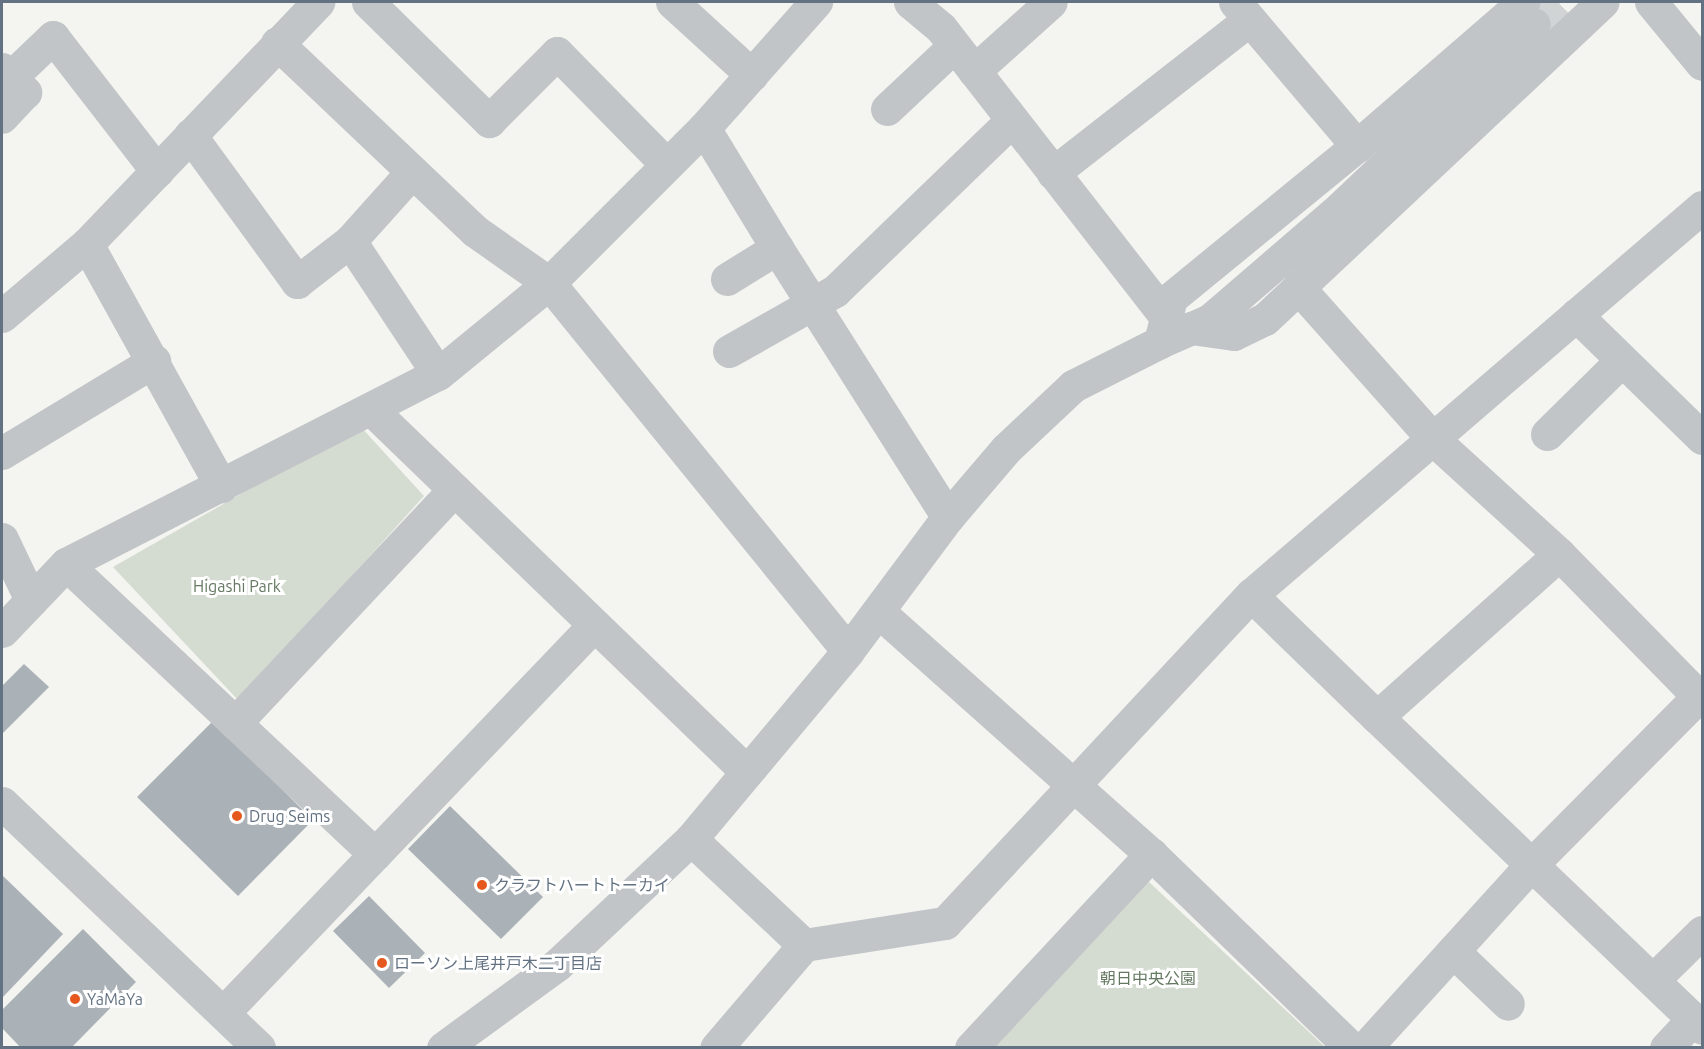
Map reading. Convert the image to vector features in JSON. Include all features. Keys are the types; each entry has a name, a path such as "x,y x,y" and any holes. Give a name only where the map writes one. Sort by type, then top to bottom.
{"street":[{"path":"2,316 87,244 318,2"},
{"path":"368,2 489,121 557,53 666,164"},
{"path":"672,2 752,75"},
{"path":"2,631 66,564 372,410 438,374 549,283 704,128 816,2"},
{"path":"910,2 941,28 1172,329 1234,334 1265,319 1603,2"},
{"path":"974,71 1051,2"},
{"path":"1651,2 1702,64"},
{"path":"1053,173 1242,11 1357,146"},
{"path":"1172,329 1171,298 1357,146 1528,13"},
{"path":"443,1047 558,964 692,839 848,651 948,517 1006,449 1073,386 1172,329 1210,320 1340,208 1528,13"},
{"path":"2,117 25,92 6,73 53,37 157,171"},
{"path":"277,43 476,231 549,283 848,651"},
{"path":"887,109 954,46"},
{"path":"729,351 835,291 1012,120"},
{"path":"704,128 812,304 948,517"},
{"path":"190,135 297,282 350,241 412,172"},
{"path":"716,1047 804,945 945,923 1073,783 1251,595 1702,207"},
{"path":"350,241 438,374"},
{"path":"87,244 154,361 221,486"},
{"path":"727,279 777,248"},
{"path":"1298,287 1432,439 1559,554 1701,695 1533,863 1365,1047"},
{"path":"1576,315 1702,438"},
{"path":"1547,434 1622,360"},
{"path":"2,453 154,361"},
{"path":"372,410 747,772"},
{"path":"235,723 454,490"},
{"path":"2,539 31,600"},
{"path":"1377,717 1559,554"},
{"path":"66,564 375,854"},
{"path":"1251,595 1698,1023 1666,1047"},
{"path":"879,612 1151,854 1351,1047"},
{"path":"224,1012 594,625"},
{"path":"2,803 259,1047"},
{"path":"692,839 804,945"},
{"path":"971,1047 1151,854"},
{"path":"1654,979 1702,932"},
{"path":"1453,951 1508,1004"}],"green space":[{"name":"Higashi Park","path":"360,426 424,496 239,701 113,567"},
{"name":"朝日中央公園","path":"1149,882 1325,1047 987,1048 1141,883"}],"building":[{"path":"24,664 49,687 2,734 2,686"},
{"path":"213,721 313,820 238,896 137,797"},
{"path":"450,806 543,897 501,939 408,849"},
{"path":"2,875 63,934 2,998"},
{"path":"369,896 425,953 389,988 333,931"},
{"path":"83,929 136,982 71,1048 21,1048 2,1028 2,1010"}],"tunnel":[{"path":"1534,24 1558,2"}],"place":[{"name":"Drug Seims","path":"237,816"},
{"name":"クラフトハートトーカイ","path":"482,885"},
{"name":"ローソン上尾井戸木二丁目店","path":"382,963"},
{"name":"YaMaYa","path":"75,999"}]}
